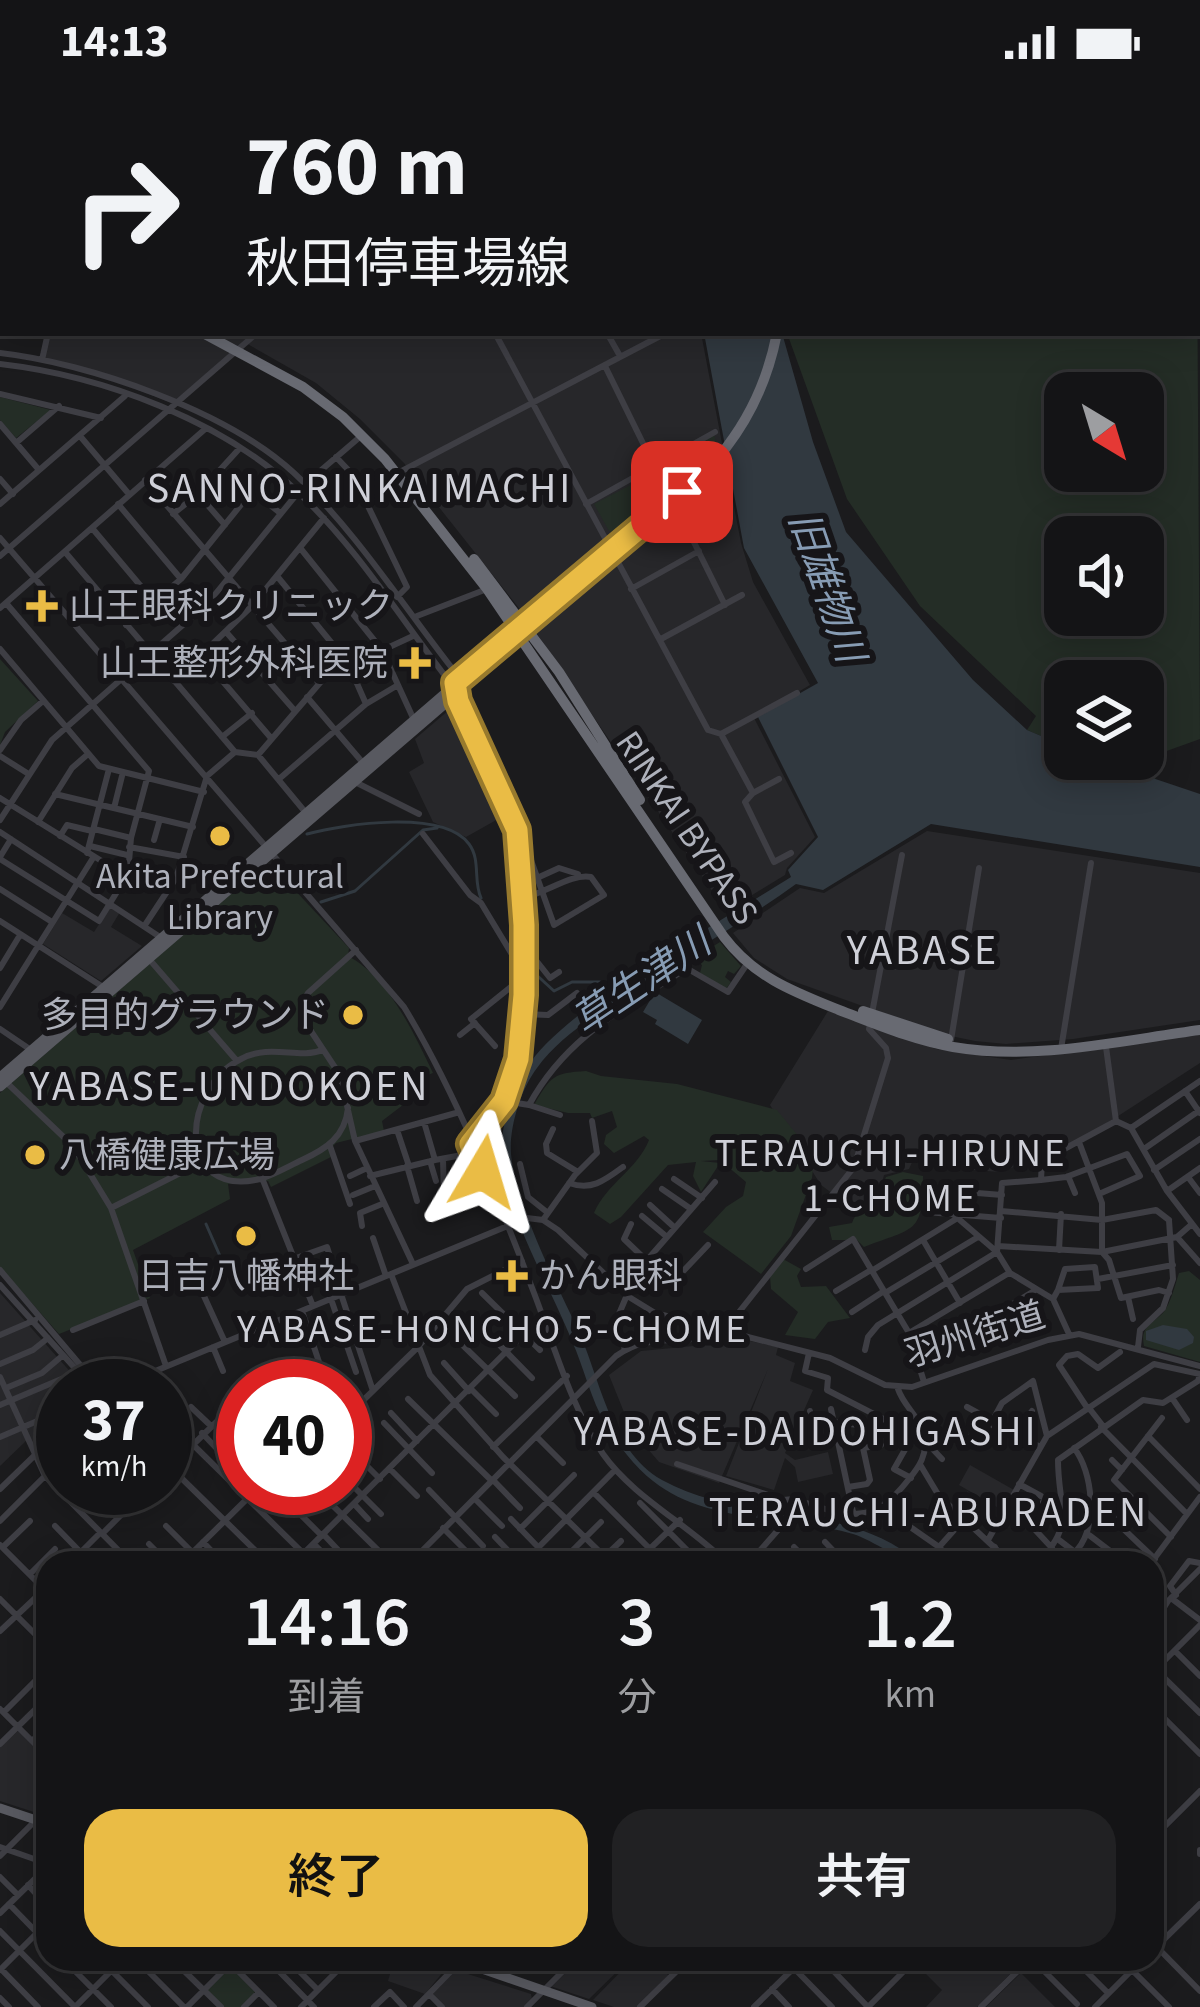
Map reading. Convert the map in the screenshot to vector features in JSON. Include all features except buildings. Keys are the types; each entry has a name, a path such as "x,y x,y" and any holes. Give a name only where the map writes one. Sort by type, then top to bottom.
{"highway":[{"path":"212,336 240,346 323,393 362,426 523,631"},
{"path":"224,336 304,387 400,472 523,631"},
{"path":"523,631 714,466 753,408 776,336"},
{"name":"RINKAI BYPASS","path":"523,631 747,964 785,988 948,1046 1005,1052 1200,1026"},
{"name":"RINKAI BYPASS","path":"727,935 771,974 872,1018 951,1040 1008,1046 1106,1044 1200,1026"}],"main road":[{"path":"1,1080 104,988 355,782 523,631"},
{"path":"268,852 306,813 456,689"},
{"path":"1,1080 148,959 164,940"},
{"path":"0,1808 36,1820"},
{"path":"489,1971 588,2006"}],"street":[{"path":"42,360 47,336"},
{"path":"0,556 253,336"},
{"path":"497,336 708,730 721,734 752,793"},
{"path":"609,336 620,358"},
{"path":"400,472 660,336"},
{"path":"0,353 83,369 175,402 256,447 328,508 455,672 456,689"},
{"path":"0,364 58,375 166,410 239,448 298,491 456,689 514,823 522,898 523,1014 518,1059 505,1101 472,1148 436,1160 350,1176"},
{"path":"604,366 666,490"},
{"path":"0,394 101,418"},
{"path":"0,504 125,396"},
{"path":"16,442 60,406"},
{"path":"0,424 39,470"},
{"path":"11,839 0,858 99,921 128,874 129,847 148,768 3,606 204,430"},
{"path":"586,504 715,432"},
{"path":"0,820 46,747 209,602 304,484 362,435"},
{"path":"80,436 129,494"},
{"path":"173,514 239,448"},
{"path":"336,457 353,475 407,587 397,597"},
{"path":"126,625 181,579 271,469"},
{"path":"0,479 13,494"},
{"path":"145,480 319,683"},
{"path":"198,494 225,525"},
{"path":"264,500 280,512"},
{"path":"712,502 680,515 725,604"},
{"path":"118,505 181,579"},
{"path":"174,681 252,607 324,518"},
{"path":"92,528 155,603"},
{"path":"0,538 404,1007 510,1222 585,1422 615,1470 714,1551"},
{"path":"301,549 382,650 414,720"},
{"path":"631,589 699,551"},
{"path":"65,552 235,752 258,755 306,813"},
{"path":"277,576 348,663 366,704"},
{"path":"418,616 488,589"},
{"path":"659,640 742,595"},
{"path":"227,633 295,711"},
{"path":"258,755 319,683 348,663 414,636"},
{"path":"1,653 99,766 204,792"},
{"path":"202,657 272,738"},
{"path":"279,779 366,704 398,686"},
{"path":"721,734 797,692"},
{"path":"307,698 363,764"},
{"path":"28,774 0,753 21,720 43,701"},
{"path":"222,737 252,712"},
{"path":"145,925 176,878 207,776 235,752"},
{"path":"38,822 72,768 88,754"},
{"path":"0,1007 78,882 90,852 109,769"},
{"path":"114,808 123,772"},
{"path":"779,779 745,802 774,862 791,853"},
{"path":"355,782 419,814"},
{"path":"55,794 193,827"},
{"path":"0,798 128,874 176,878"},
{"path":"154,840 160,819"},
{"path":"60,836 68,825 93,830 129,847 184,857"},
{"path":"0,832 164,940"},
{"path":"423,834 470,895 481,902 522,965"},
{"path":"518,849 526,845 542,895 554,925 604,895 591,877 559,868 537,878"},
{"path":"90,852 129,847"},
{"path":"421,1551 625,1350 650,1339 706,1337 724,1330 854,1167 888,1058 886,1048 870,1033 902,855"},
{"path":"1061,1046 1091,863"},
{"path":"951,1040 979,868"},
{"path":"522,898 542,895 581,875"},
{"path":"0,890 52,922"},
{"path":"0,922 104,988"},
{"path":"0,968 21,934"},
{"path":"356,950 303,999 302,1020 340,1075 355,1141 412,1263"},
{"path":"495,1046 471,1019 532,954 550,978 559,972"},
{"path":"148,959 237,1061"},
{"path":"526,1104 556,1061 623,1009 688,970 728,992 747,964"},
{"path":"523,1014 548,1015 577,993"},
{"path":"460,1035 475,1023"},
{"path":"0,1029 31,1050"},
{"path":"1106,1044 1116,1120"},
{"path":"322,1050 311,1054 278,1049 237,1061 208,1086 197,1111 194,1139 204,1160 227,1178 262,1178 330,1146 345,1123 348,1108"},
{"path":"1,1080 73,1146 111,1208 164,1359"},
{"path":"1130,1128 1200,1081"},
{"path":"1143,1149 1200,1111 1185,1091"},
{"path":"505,1101 560,1115"},
{"path":"355,1141 457,1113"},
{"path":"1116,1120 1130,1128 1167,1191 1200,1234"},
{"path":"1041,1180 1040,1162 1116,1120"},
{"path":"183,1359 510,1222 542,1217 597,1153 592,1121"},
{"path":"424,1122 444,1196"},
{"path":"398,1130 417,1202"},
{"path":"553,1130 547,1153 578,1172"},
{"path":"1154,1170 1200,1139"},
{"path":"1078,1142 1100,1194 1102,1252 1109,1260 1119,1296 1169,1293"},
{"path":"330,1146 351,1200 375,1186"},
{"path":"1069,1334 1053,1299 1010,1273 998,1249 1002,1183 1068,1175 1125,1153 1141,1175 1100,1194"},
{"path":"111,1208 204,1160"},
{"path":"436,1160 436,1181"},
{"path":"520,1164 528,1196 542,1217"},
{"path":"568,1184 584,1189 622,1167"},
{"path":"1167,1191 1200,1168"},
{"path":"1068,1175 1076,1193"},
{"path":"1188,1177 1200,1193"},
{"path":"262,1178 313,1306"},
{"path":"674,1179 701,1198"},
{"path":"625,1350 616,1321 624,1292 715,1182"},
{"path":"662,1189 691,1209"},
{"path":"1002,1195 927,1189 926,1212 955,1217 1061,1214 1102,1220 1156,1210 1169,1220 1174,1265 1169,1293 1163,1308 1140,1330 1138,1347"},
{"path":"362,1226 360,1213 382,1204"},
{"path":"650,1205 675,1228"},
{"path":"1169,1220 1182,1211"},
{"path":"1059,1250 1061,1214"},
{"path":"642,1216 667,1237"},
{"name":"羽州街道","path":"542,1217 624,1292 655,1313 809,1353 898,1388 1069,1334 1090,1334 1200,1366"},
{"path":"955,1217 998,1249 1102,1252 1173,1238 1192,1224"},
{"path":"836,1292 955,1217"},
{"path":"632,1224 622,1235 645,1263 673,1284 707,1245"},
{"path":"852,1312 978,1237"},
{"path":"373,1238 430,1375 493,1447 596,1551"},
{"path":"1173,1238 1200,1262"},
{"path":"806,1269 853,1239 909,1333 925,1382"},
{"path":"923,1240 960,1303"},
{"path":"296,1258 327,1247 373,1390 418,1347 467,1289 522,1261"},
{"path":"865,1350 872,1329 998,1249"},
{"path":"1098,1279 1174,1265"},
{"path":"1053,1299 1065,1269 1095,1267 1098,1288 1058,1290"},
{"path":"0,1270 3,1286 71,1359"},
{"path":"193,1272 225,1341"},
{"path":"909,1333 1010,1273"},
{"path":"917,1357 935,1351 1035,1290"},
{"path":"482,1293 540,1350"},
{"path":"1128,1297 1133,1319"},
{"path":"331,1298 352,1359"},
{"path":"73,1330 145,1301"},
{"path":"302,1311 317,1359"},
{"path":"470,1315 532,1378"},
{"path":"372,1487 542,1316"},
{"path":"0,1336 36,1319"},
{"path":"36,1319 70,1359"},
{"path":"446,1328 514,1396"},
{"path":"0,1364 48,1338"},
{"path":"212,1347 217,1359"},
{"path":"1120,1352 1098,1368 1078,1354 1067,1356 1059,1365 1102,1427 1187,1514"},
{"path":"5,1388 42,1373 66,1353"},
{"path":"809,1353 805,1371 828,1378 827,1390 903,1429 907,1446 894,1469 910,1478"},
{"path":"444,1363 496,1414"},
{"path":"988,1540 1046,1436 1154,1364 1200,1374 1198,1381 1162,1403 1143,1400 1058,1460 1056,1486 1063,1524 1052,1549 1026,1520"},
{"path":"493,1447 567,1376"},
{"path":"0,1377 35,1455 0,1489"},
{"path":"960,1424 956,1431 980,1444 1002,1402 1033,1381 1046,1436"},
{"path":"898,1388 916,1414 925,1441 942,1459"},
{"path":"0,1405 36,1389"},
{"path":"1172,1398 1187,1420"},
{"path":"408,1399 520,1508"},
{"path":"967,1406 1040,1448"},
{"path":"192,1408 210,1425"},
{"path":"831,1409 853,1512"},
{"path":"810,1411 816,1441"},
{"path":"1015,1434 1032,1411"},
{"path":"391,1413 417,1441"},
{"path":"1162,1418 1114,1480 1171,1537"},
{"path":"192,1442 216,1419"},
{"path":"0,1437 36,1422"},
{"path":"834,1422 858,1425 870,1480 848,1487"},
{"path":"384,1423 432,1473"},
{"path":"202,1433 216,1448"},
{"path":"798,1444 837,1436"},
{"path":"1148,1436 1200,1493 1160,1551"},
{"path":"537,1437 563,1463"},
{"path":"677,1464 782,1502 794,1499 874,1512 921,1466 925,1441"},
{"path":"192,1444 216,1467"},
{"path":"863,1448 881,1445"},
{"path":"1059,1540 1077,1550 1090,1522 1085,1464 1074,1448"},
{"path":"1112,1460 1122,1470"},
{"path":"921,1466 933,1489 999,1551"},
{"path":"390,1469 417,1496"},
{"path":"534,1551 615,1470"},
{"path":"372,1471 380,1479"},
{"path":"520,1529 574,1474"},
{"path":"1019,1484 1042,1499 1063,1524"},
{"path":"0,1521 36,1485"},
{"path":"429,1490 483,1546"},
{"path":"192,1491 255,1551"},
{"path":"594,1492 650,1550 680,1520"},
{"path":"938,1547 961,1515 968,1495"},
{"path":"1131,1497 1114,1520 1143,1551"},
{"path":"475,1499 502,1526"},
{"path":"762,1551 778,1530 782,1502"},
{"path":"640,1503 688,1551"},
{"path":"372,1505 381,1514"},
{"path":"883,1508 942,1551"},
{"path":"86,1515 118,1551"},
{"path":"81,1551 121,1515"},
{"path":"194,1551 230,1515"},
{"path":"265,1515 302,1551"},
{"path":"302,1515 339,1551"},
{"path":"306,1551 344,1515 379,1551"},
{"path":"364,1515 368,1519"},
{"path":"511,1520 538,1547"},
{"path":"30,1521 1,1546 36,1579"},
{"path":"572,1551 601,1522"},
{"path":"55,1526 79,1551"},
{"path":"166,1526 192,1551"},
{"path":"443,1528 467,1551"},
{"path":"1087,1535 1110,1551"},
{"path":"495,1537 510,1551"},
{"path":"612,1551 621,1541"},
{"path":"203,1542 212,1551"},
{"path":"825,1542 833,1551"},
{"path":"149,1544 156,1551"},
{"path":"314,1544 321,1551"},
{"path":"794,1546 799,1551"},
{"path":"991,1551 995,1547"},
{"path":"1164,1609 1173,1596 1200,1568 1189,1561 1170,1586 1173,1596 1200,1623 1197,1636 1164,1661"},
{"path":"30,1574 36,1568"},
{"path":"0,1631 35,1598"},
{"path":"0,1599 36,1635"},
{"path":"1174,1652 1200,1676"},
{"path":"36,1679 2,1711 36,1745"},
{"path":"1164,1680 1200,1713"},
{"path":"0,1744 36,1710"},
{"path":"1164,1718 1200,1754"},
{"path":"32,1741 36,1737"},
{"path":"1164,1827 1200,1792"},
{"path":"2,1851 36,1820"},
{"path":"2,1851 36,1860"},
{"path":"0,1877 18,1895"},
{"path":"0,1913 36,1878"},
{"path":"28,1885 36,1894"},
{"path":"9,1904 36,1932"},
{"path":"1164,1937 1200,1904"},
{"path":"0,1931 36,1968"},
{"path":"36,1934 0,1970 38,2007"},
{"path":"1164,1957 1200,1991"},
{"path":"39,1971 75,2007 111,1971"},
{"path":"75,1971 111,2007"},
{"path":"113,1971 148,2007"},
{"path":"148,1971 185,2007 222,1971"},
{"path":"184,1971 220,2007"},
{"path":"240,1971 269,2005"},
{"path":"278,1971 308,2005 336,1971"},
{"path":"299,1971 318,1990"},
{"path":"416,2007 448,1971"},
{"path":"526,2007 563,1971"},
{"path":"640,2007 677,1971"},
{"path":"754,2007 791,1971"},
{"path":"797,1971 832,2007"},
{"path":"834,1971 868,2007 904,1971"},
{"path":"981,2007 1018,1971"},
{"path":"1043,1971 1077,2004"},
{"path":"1087,1971 1108,1993"},
{"path":"1099,2006 1131,1971"},
{"path":"1133,1971 1169,2007"},
{"path":"772,1989 789,2007"},
{"path":"244,2007 259,1992"},
{"path":"374,2007 390,1992 404,2007"},
{"path":"429,1994 442,2007"},
{"path":"0,1998 9,2007"}],"shaded area":[{"path":"45,336 702,336 741,543 753,582 810,685 754,718 815,837 785,875 726,911 522,612 404,463 316,383 244,342 172,403 107,378 39,360"},
{"path":"788,336 1198,336 1200,739 1164,752 1164,660 1044,660 1044,737 1027,730 1036,716 920,606 847,499"},
{"path":"0,397 51,410 16,438 0,420"},
{"path":"714,435 720,454 712,464 622,535 609,531 594,504 654,473 665,493 669,489 664,478 679,471 687,457 681,454"},
{"path":"0,659 38,701 5,732 0,745"},
{"path":"456,704 507,814 466,837 433,822 409,772 424,763 415,739"},
{"path":"927,831 1200,873 1200,1020 1073,1039 1006,1044 975,1041 941,1034 787,979 754,958 733,933 800,888 824,893"},
{"path":"262,867 276,870 349,948 348,956 387,992 433,1073 412,1081 416,1095 382,1121 384,1131 336,1143 330,1149 333,1156 271,1187 268,1181 228,1184 230,1199 133,1250 150,1298 59,1334 0,1267 0,1093"},
{"path":"111,906 120,912 111,927 142,946 101,981 43,944 62,913 94,932"},
{"path":"720,942 741,966 734,974 728,971 725,977 731,982 726,989 700,973 702,965 694,958"},
{"path":"828,1011 936,1049 1011,1060 1200,1034 1200,1063 1078,1142 999,1172 913,1160 909,1169 884,1175 881,1187 856,1211 821,1185 770,1105"},
{"path":"586,1071 677,1084 777,1110 799,1137 813,1169 791,1236 761,1274 703,1232 743,1196 746,1182 720,1160 701,1161 720,1163 701,1192 693,1176 696,1162 668,1165 621,1217 610,1224 594,1213 649,1140 644,1136 614,1153 604,1144 606,1135 617,1127 612,1111 592,1118 590,1113 534,1105 554,1078"},
{"path":"903,1172 923,1176 921,1209 913,1226 864,1247 857,1240 832,1240 829,1227 852,1223 886,1177"},
{"path":"783,1259 801,1269 797,1276 801,1287 826,1286 850,1318 828,1322 815,1339 785,1335 798,1312 771,1289 770,1276"},
{"path":"1189,1271 1200,1280 1200,1362 1144,1346 1143,1340 1147,1327 1166,1309 1179,1273"},
{"path":"0,1293 59,1359 36,1359 36,1457 28,1439 0,1466"},
{"path":"726,1336 778,1347 776,1355 795,1363 790,1381 813,1390 785,1453 795,1460 828,1452 833,1474 798,1482 795,1467 785,1458 774,1490 726,1476 768,1369 719,1483 659,1462 630,1427 609,1375 641,1351 704,1345"},
{"path":"970,1465 1014,1490 1002,1510 959,1485"},
{"path":"18,1731 36,1749 36,1813 0,1801 0,1747"},
{"path":"227,1971 235,1971 256,1991 241,2007 222,2007 207,1990"},
{"path":"386,1971 444,1971 425,1994 388,1981"},
{"path":"458,1971 531,1994 532,1999 524,2007 443,2007 432,1993"},
{"path":"565,1971 618,1971 589,1999 550,1986"},
{"path":"621,1971 664,1971 669,1976 637,2007 614,2007 593,2000"},
{"path":"923,1971 1013,1971 977,2007 926,2007 942,1990"},
{"path":"1021,1973 1055,2007 986,2007 988,2005"}],"water":[{"path":"705,336 783,336 813,442 846,532 973,680 1027,730 1044,737 1044,780 1158,780 1200,794 1200,867 931,824 823,890 796,884 579,1027 546,1057 521,1097 511,1143 520,1194 629,1450 662,1480 693,1494 828,1521 860,1530 902,1551 889,1551 828,1528 698,1505 675,1495 640,1469 596,1405 522,1230 502,1163 502,1138 511,1102 527,1068 545,1045 609,993 791,877 788,870 818,837 758,717 818,683 744,548"},
{"path":"655,992 702,1020 688,1044 643,1012"},
{"path":"1163,1325 1187,1329 1193,1343 1179,1350 1146,1340 1146,1331"}],"waterway":[{"path":"307,834 392,822 438,826 469,844 481,898"},
{"path":"321,902 355,891 423,830 437,828"},
{"name":"草生津川","path":"517,957 554,991 572,982 600,982 607,989"},
{"path":"206,1224 227,1272"}],"place":[{"name":"山王眼科クリニック","path":"42,606"},
{"name":"山王整形外科医院","path":"415,663"},
{"name":"Akita Prefectural Library","path":"220,836"},
{"name":"多目的グラウンド","path":"353,1015"},
{"name":"八橋健康広場","path":"35,1155"},
{"name":"日吉八幡神社","path":"246,1236"},
{"name":"かん眼科","path":"512,1276"}],"district":[{"name":"SANNO-RINKAIMACHI","path":"360,489"},
{"name":"YABASE","path":"923,951"},
{"name":"YABASE-UNDOKOEN","path":"230,1087"},
{"name":"TERAUCHI-HIRUNE 1-CHOME","path":"891,1176"},
{"name":"YABASE-HONCHO 5-CHOME","path":"493,1330"},
{"name":"YABASE-DAIDOHIGASHI","path":"806,1432"},
{"name":"TERAUCHI-ABURADEN","path":"929,1513"}],"route":[{"path":"483,1172 470,1144 504,1101 518,1059 524,925 517,830 458,701 455,683 682,492"}],"water label":[{"name":"旧雄物川","path":"826,587"}]}
